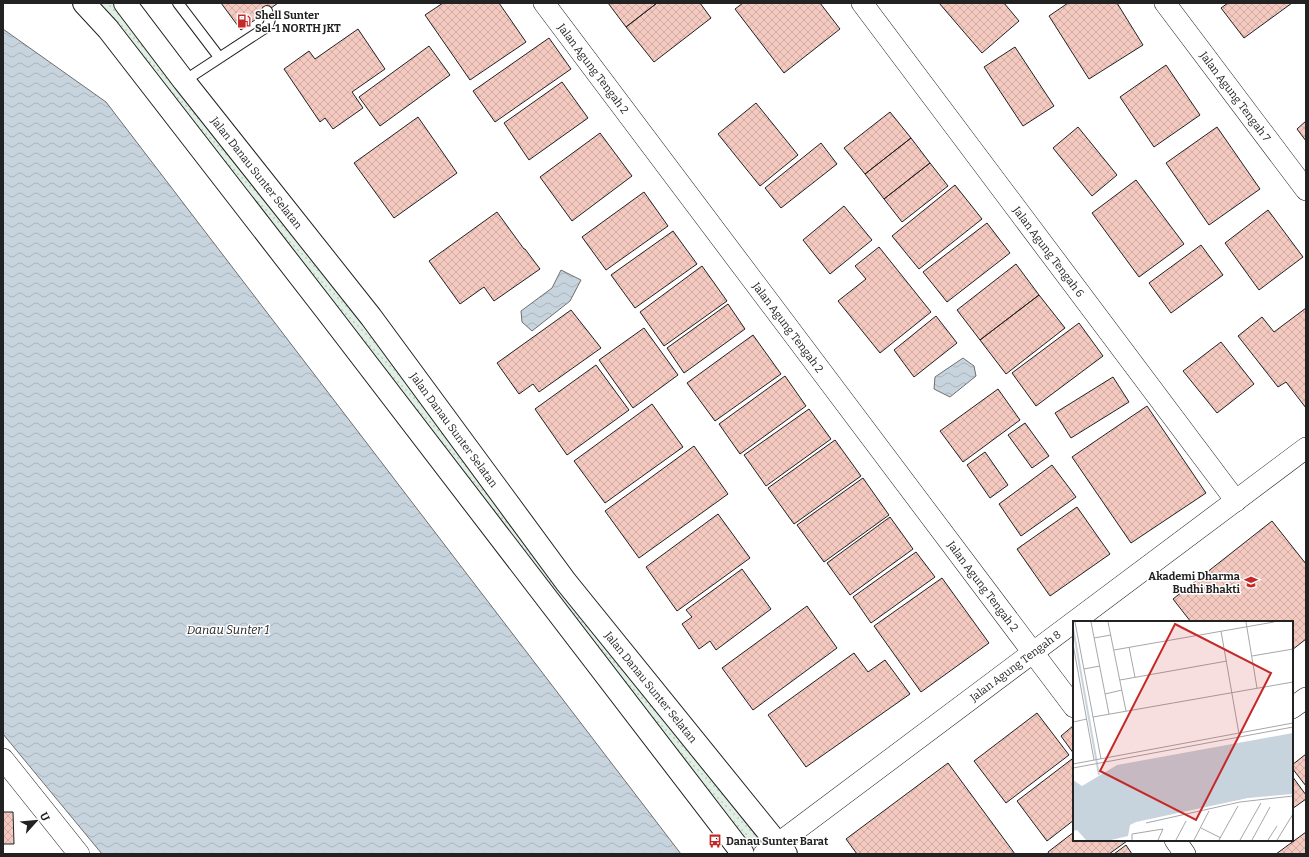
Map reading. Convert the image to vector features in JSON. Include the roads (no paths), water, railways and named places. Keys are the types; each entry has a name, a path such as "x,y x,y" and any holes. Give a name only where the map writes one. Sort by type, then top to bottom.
{"street":[{"path":"84,3 108,29 325,309 742,854"},
{"name":"Jalan Danau Sunter Selatan","path":"125,3 184,81 371,317 566,582 776,850"},
{"name":"Jalan Agung Tengah 2","path":"544,3 1073,706"},
{"name":"Jalan Agung Tengah 6","path":"862,3 1236,501"},
{"name":"Jalan Agung Tengah 7","path":"1166,3 1306,190"},
{"name":"Jalan Agung Tengah 8","path":"1075,621 1306,448"},
{"name":"Jalan Agung Tengah 8","path":"776,850 1073,622"},
{"path":"1293,707 1306,698"},
{"path":"3,759 79,854"},
{"path":"1176,841 1185,854"}],"lane":[{"path":"178,3 219,57"},
{"path":"184,81 268,26 270,19 267,11"}],"water":[{"name":"Danau Sunter 1","path":"3,29 106,102 681,854 102,854 3,734"},
{"path":"561,270 581,280 570,301 532,331 522,322 521,311 552,288"},
{"path":"963,358 974,366 976,376 950,397 934,389 935,377"}],"place":[{"name":"Shell Sunter Sel-1 NORTH JKT","path":"244,21"},
{"name":"Akademi Dharma Budhi Bhakti","path":"1251,582"},
{"name":"Danau Sunter Barat","path":"715,841"}]}
